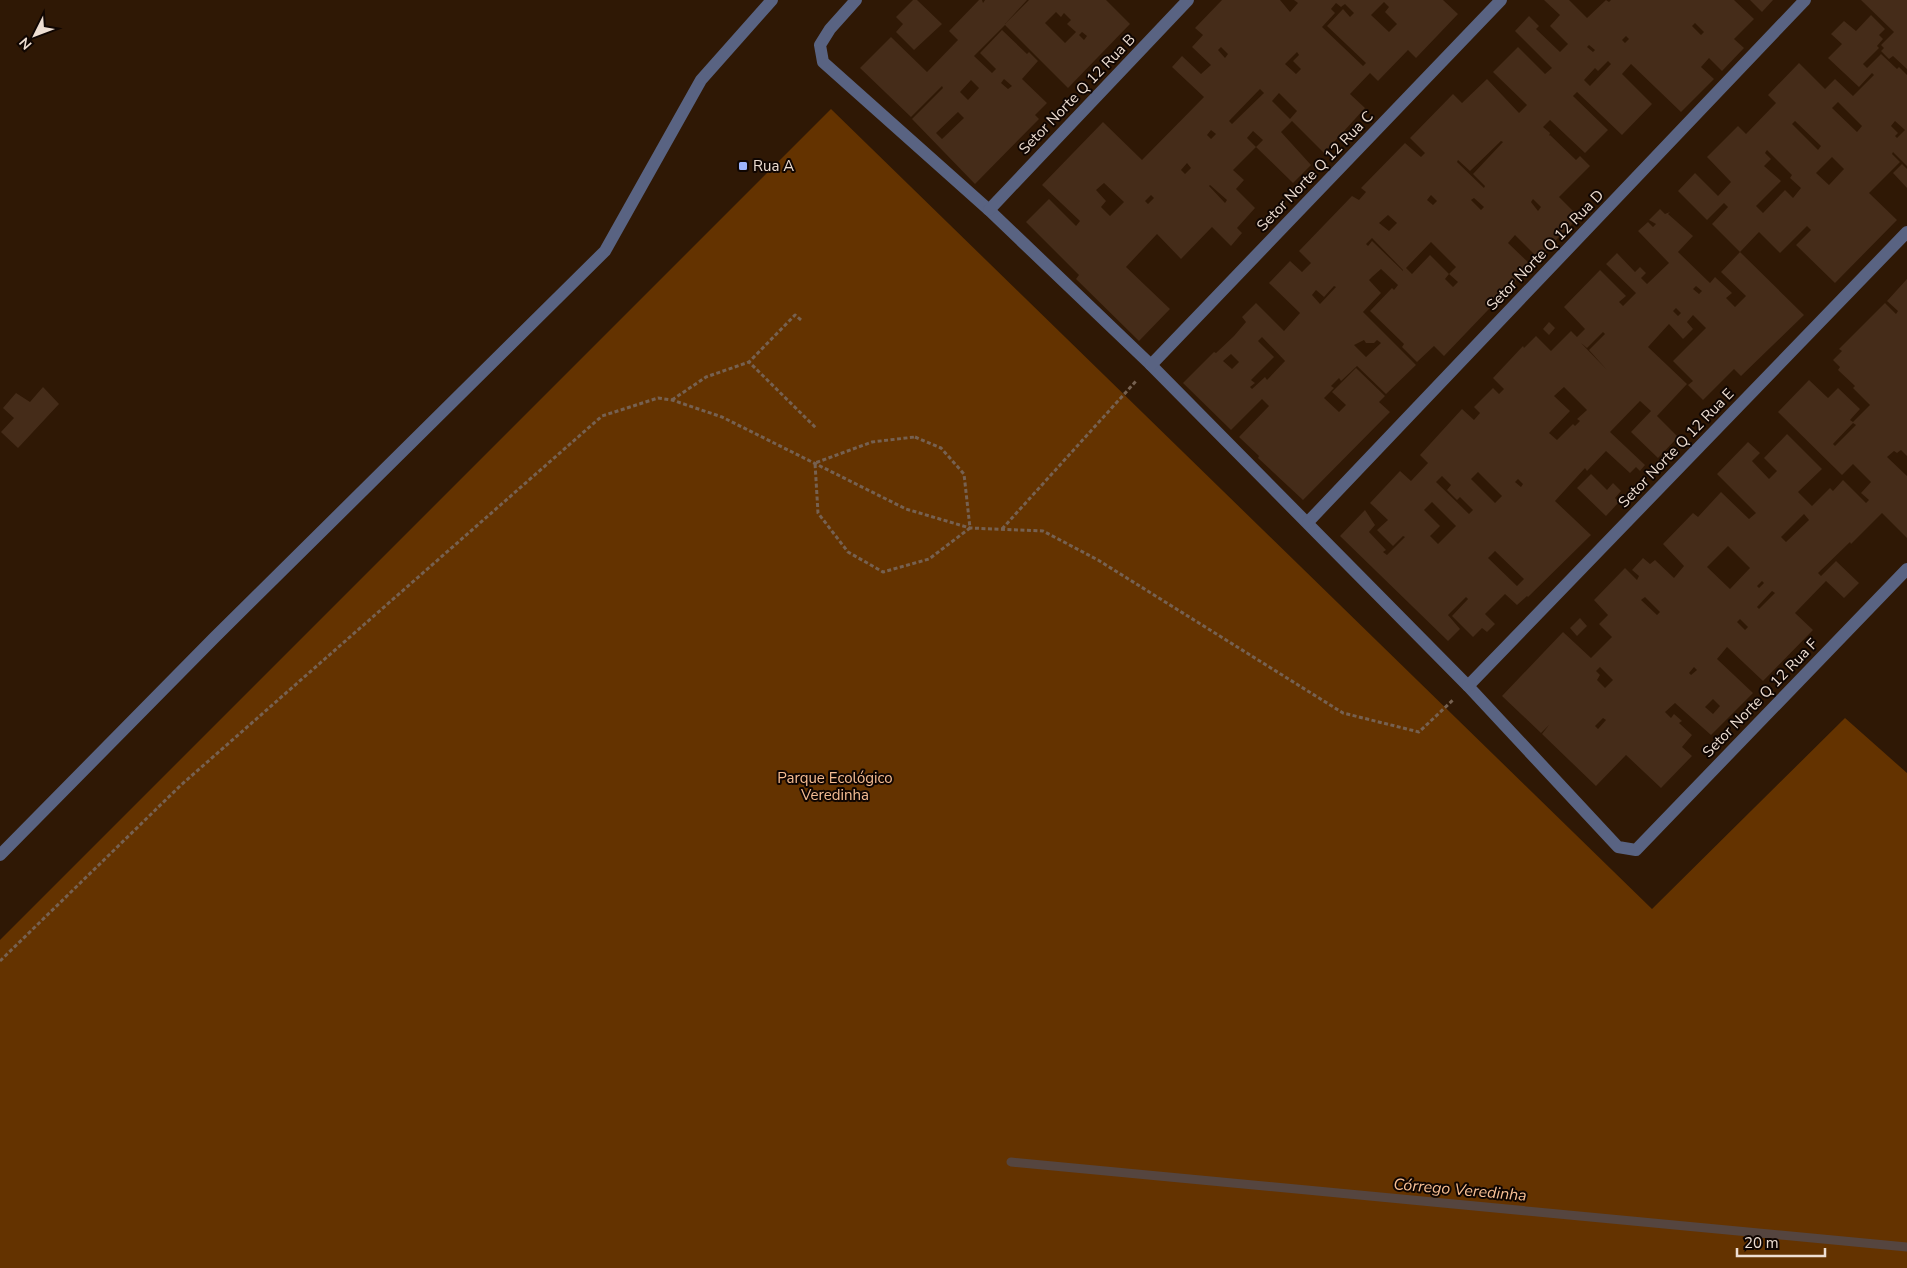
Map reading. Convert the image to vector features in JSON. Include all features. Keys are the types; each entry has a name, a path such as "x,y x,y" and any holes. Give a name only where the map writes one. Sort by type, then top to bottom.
{"street":[{"path":"0,855 207,645 605,251 701,80 772,0"},
{"path":"856,0 830,29 820,45 823,62 988,210 1151,365 1468,686"},
{"name":"Setor Norte Q 12 Rua B","path":"988,210 1188,0"},
{"name":"Setor Norte Q 12 Rua C","path":"1151,365 1501,0"},
{"name":"Setor Norte Q 12 Rua D","path":"1308,522 1805,0"},
{"name":"Setor Norte Q 12 Rua E","path":"1468,686 1907,232"},
{"name":"Setor Norte Q 12 Rua F","path":"1468,686 1618,847 1636,850 1907,569"}],"path":[{"path":"672,400 706,377 749,362 795,315 801,320"},
{"path":"749,362 816,428"},
{"path":"1001,529 1151,365"},
{"path":"0,962 181,785 602,416 658,398 672,400 722,417 906,509 970,528 1043,530 1098,560 1343,713 1419,732 1468,686"},
{"path":"815,463 872,442 915,437 941,448 964,474 970,528"},
{"path":"815,463 818,513 848,552 883,572 929,559 970,528"}],"green space":[{"name":"Parque Ecológico Veredinha","path":"831,109 1652,909 1845,718 1907,773 1907,1268 0,1268 0,940"}],"building":[{"path":"913,0 917,0 942,24 914,50 896,32 903,24 896,17"},
{"path":"979,0 982,0 983,3 985,0 1027,0 1005,24 1029,0 1106,0 1130,24 1068,88 1005,25 974,56 992,73 996,69 980,53 1002,30 1027,54 1029,52 1038,61 1022,79 1047,103 1035,115 1039,119 975,184 912,119 943,88 942,86 911,117 860,68 891,37 927,72 958,40 949,31","holes":["1056,12 1061,17 1064,13 1071,20 1067,24 1076,32 1065,43 1045,23","1082,32 1087,36 1084,40 1079,35","1004,79 1012,86 1008,89 1001,83","971,80 979,88 968,100 960,92","958,112 964,118 942,139 936,133"]},
{"path":"1222,0 1280,0 1290,12 1298,3 1294,0 1443,0 1458,14 1416,58 1408,50 1378,81 1370,73 1350,94 1365,108 1324,153 1292,121 1281,132 1311,165 1293,183 1256,147 1233,170 1244,180 1236,189 1255,208 1237,228 1242,233 1231,246 1212,227 1181,259 1157,234 1126,267 1170,309 1139,341 1076,279 1079,275 1026,222 1049,199 1076,226 1080,221 1042,185 1103,122 1142,160 1204,97 1172,67 1182,56 1201,74 1211,65 1192,47 1203,35 1195,28","holes":["1384,2 1389,7 1385,12 1397,24 1389,32 1371,15","1336,3 1341,7 1345,4 1354,13 1350,17 1343,9 1327,26 1366,63 1363,66 1322,27 1335,13 1331,9","1221,47 1228,54 1225,58 1218,50","1297,52 1299,55 1293,61 1301,69 1296,74 1285,64","1260,89 1264,93 1232,124 1229,121","1279,93 1297,111 1290,119 1272,101","1211,130 1216,134 1211,139 1207,135","1253,131 1263,140 1256,147 1247,138","1187,163 1191,168 1185,174 1181,170","1104,183 1124,202 1110,216 1101,207 1106,201 1096,190","1210,185 1227,200 1225,203 1209,186","1151,195 1154,198 1148,204 1145,201"]},
{"path":"1544,0 1569,0 1587,18 1606,0 1609,2 1611,0 1734,0 1754,19 1734,39 1744,48 1722,71 1709,58 1701,67 1714,79 1681,112 1631,64 1622,74 1652,104 1622,135 1577,92 1573,96 1608,130 1585,153 1550,120 1543,127 1550,133 1549,136 1576,160 1580,156 1590,166 1559,197 1579,217 1538,258 1515,235 1508,243 1531,265 1444,356 1434,346 1417,362 1402,347 1404,344 1370,311 1392,288 1394,290 1398,285 1381,269 1369,280 1381,293 1363,312 1416,365 1386,394 1357,366 1341,381 1339,378 1331,386 1334,388 1324,398 1339,412 1346,405 1332,392 1356,368 1385,396 1379,402 1390,412 1303,500 1258,458 1259,456 1239,437 1269,406 1262,399 1231,430 1183,383 1214,352 1216,353 1234,336 1246,322 1242,317 1256,303 1284,331 1300,313 1269,283 1290,261 1302,272 1311,263 1299,251 1352,196 1359,200 1366,192 1361,188 1405,143 1421,157 1425,153 1410,138 1453,94 1462,103 1487,79 1519,113 1527,105 1493,72 1518,47 1545,74 1552,68 1515,31 1529,16 1539,26 1536,29 1560,52 1568,44 1550,26 1560,15","holes":["1695,23 1704,32 1701,35 1692,26","1626,36 1629,39 1625,43 1622,40","1589,45 1595,50 1593,52 1587,47","1608,61 1611,64 1590,86 1584,80 1595,68 1598,71","1501,141 1503,142 1473,174 1485,186 1484,188 1457,162 1458,160 1470,171","1431,195 1437,201 1433,205 1427,200","1474,198 1484,207 1481,210 1471,200","1533,199 1541,207 1538,211 1531,202","1388,215 1397,223 1389,231 1379,223","1372,238 1403,271 1372,241 1368,246 1366,244","1431,242 1456,267 1449,274 1430,255 1412,274 1406,268","1449,274 1458,282 1453,287 1445,279","1334,286 1336,287 1320,304 1312,295 1316,290 1324,297","1262,337 1285,361 1267,380 1265,377 1252,389 1250,387 1255,383 1251,380 1274,357 1258,341","1364,340 1366,343 1374,343 1377,340 1381,343 1366,357 1354,345","1231,354 1239,362 1232,369 1223,361"]},
{"path":"1750,0 1773,0 1762,12"},
{"path":"1861,0 1907,0 1907,69 1893,56 1889,59 1881,51 1884,48 1881,45 1894,32"},
{"path":"1871,15 1885,29 1879,35 1883,39 1877,46 1879,48 1863,64 1867,68 1881,54 1897,69 1899,67 1907,75 1907,166 1893,152 1892,154 1900,162 1869,193 1897,220 1835,283 1796,245 1811,230 1807,226 1780,253 1759,232 1740,252 1712,224 1728,207 1724,203 1707,220 1678,191 1695,173 1718,196 1731,182 1707,157 1738,126 1746,134 1776,103 1768,95 1799,63 1825,89 1835,79 1853,96 1874,75 1872,73 1859,87 1828,58 1842,44 1831,34 1844,21 1856,31","holes":["1838,102 1862,126 1857,132 1832,108","1795,121 1821,146 1818,150 1792,124","1895,121 1905,130 1897,138 1895,136 1898,133 1891,126","1767,150 1792,175 1790,178 1801,188 1793,198 1785,190 1763,213 1756,206 1781,181 1764,166 1771,159 1765,153","1832,157 1844,169 1829,185 1816,173"]},
{"path":"1902,164 1907,169 1907,188 1893,173"},
{"path":"1660,209 1665,214 1670,212 1668,214 1693,236 1678,252 1710,283 1715,277 1732,293 1726,298 1735,307 1746,296 1721,272 1740,252 1804,315 1741,376 1734,369 1703,400 1688,385 1693,381 1673,361 1706,328 1693,315 1687,322 1693,329 1683,339 1669,324 1648,347 1687,384 1657,416 1678,437 1658,458 1631,432 1651,411 1640,401 1610,432 1645,465 1640,471 1636,467 1630,473 1606,451 1587,471 1585,468 1555,501 1591,535 1528,597 1517,605 1505,594 1485,614 1495,624 1487,632 1482,628 1473,637 1452,616 1468,599 1466,597 1448,615 1460,629 1448,641 1340,536 1365,510 1375,525 1369,532 1386,550 1383,552 1387,555 1405,537 1403,536 1393,546 1377,530 1388,520 1370,503 1400,471 1411,481 1428,463 1420,455 1462,409 1474,420 1480,413 1474,407 1493,388 1499,394 1504,389 1493,378 1523,346 1524,348 1536,336 1551,351 1571,331 1577,337 1585,329 1564,307 1600,270 1626,296 1619,302 1623,306 1636,293 1606,264 1617,253 1635,272 1640,267 1646,273 1641,278 1647,284 1669,263 1638,231 1648,222 1653,227 1656,224 1649,220","holes":["1696,286 1702,291 1699,294 1693,289","1676,308 1681,313 1678,316 1673,311","1603,332 1605,334 1589,350 1607,370 1581,343 1587,348","1564,387 1587,410 1577,419 1580,421 1575,426 1573,424 1557,440 1549,433 1570,411 1554,396","1478,472 1502,496 1495,503 1471,479","1442,476 1451,485 1447,490 1457,500 1460,497 1473,510 1469,514 1436,482","1518,479 1523,484 1521,487 1515,482","1432,502 1456,526 1438,544 1430,536 1440,526 1424,510","1495,551 1524,579 1517,586 1488,558"]},
{"path":"1907,279 1907,456 1901,450 1897,453 1894,451 1887,457 1907,476 1907,538 1882,513 1818,573 1821,576 1836,561 1859,583 1844,598 1826,581 1795,613 1813,630 1763,681 1727,647 1717,659 1753,693 1711,735 1675,703 1665,712 1671,718 1674,714 1682,721 1679,723 1692,735 1682,747 1692,756 1661,788 1626,755 1596,786 1542,734 1549,725 1541,733 1502,696 1563,632 1591,658 1612,637 1599,624 1608,615 1594,600 1625,568 1637,580 1639,576 1632,570 1643,558 1650,564 1655,560 1674,578 1684,566 1663,544 1693,513 1698,517 1721,492 1749,519 1756,513 1717,474 1748,442 1760,453 1752,461 1769,479 1777,471 1764,458 1787,434 1822,469 1798,492 1812,506 1830,488 1833,491 1843,480 1866,503 1869,500 1861,493 1871,482 1853,464 1842,475 1778,412 1809,380 1828,398 1838,388 1860,409 1850,420 1853,422 1870,405 1853,388 1855,386 1838,370 1840,367 1833,360 1842,351 1839,349 1885,303 1896,314 1898,311 1887,301","holes":["1853,423 1856,425 1835,446 1833,444","1804,514 1809,520 1786,542 1781,537","1728,546 1750,568 1730,589 1707,567","1762,581 1764,583 1759,588 1757,586","1772,591 1775,593 1759,609 1757,607","1645,597 1660,612 1657,615 1641,600","1740,619 1748,627 1745,630 1737,622","1600,667 1613,680 1605,688 1597,680 1600,675 1596,671","1694,667 1697,670 1691,675 1689,673","1713,699 1720,706 1713,714 1705,707","1603,718 1606,720 1598,729 1595,726"]},
{"path":"1549,322 1555,328 1549,335 1543,329"},
{"path":"43,387 59,404 18,448 1,432 14,418 3,408 16,393 30,402"},
{"path":"1591,474 1607,490 1613,483 1621,491 1615,498 1619,502 1606,516 1577,488"},
{"path":"1580,618 1587,626 1577,636 1570,628"}],"waterway":[{"name":"Córrego Veredinha","path":"1011,1162 1907,1247"}],"place":[{"name":"Rua A","path":"743,166"}]}
